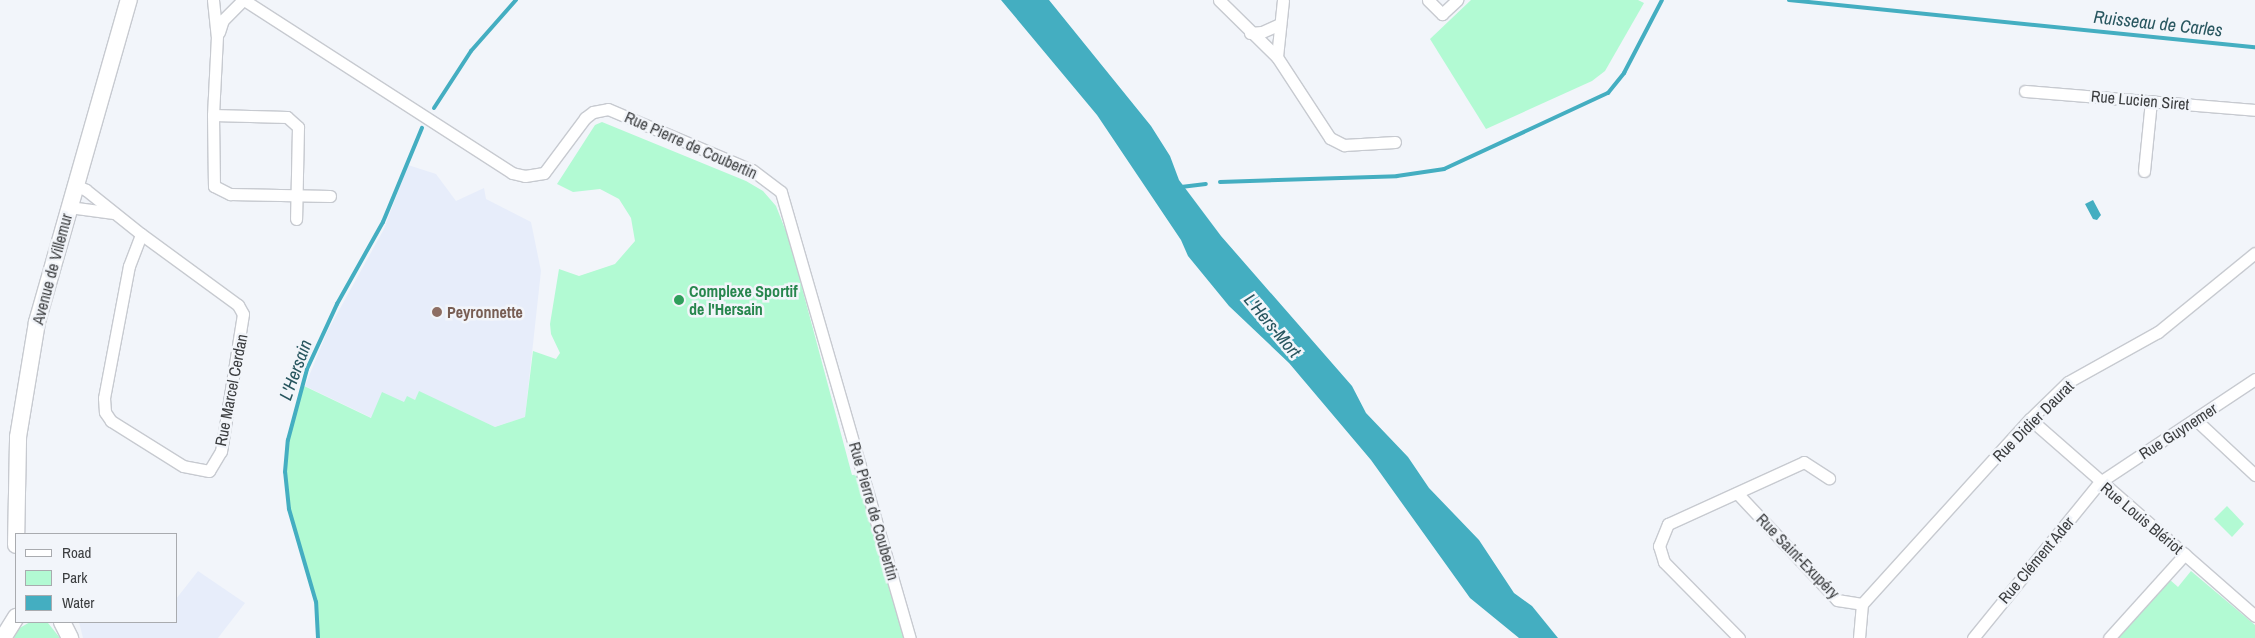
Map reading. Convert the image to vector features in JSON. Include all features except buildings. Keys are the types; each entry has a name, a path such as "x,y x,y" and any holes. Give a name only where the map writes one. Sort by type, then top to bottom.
{"main road":[{"name":"Avenue de Villemur","path":"16,533 15,475 23,394 37,322 68,207 129,0"},
{"path":"2,638 9,618"},
{"path":"62,623 70,638"}],"street":[{"path":"213,0 217,36 213,115 214,186 230,194 330,196"},
{"path":"217,36 223,20 244,0"},
{"name":"Rue Pierre de Coubertin","path":"244,0 512,173 534,176 550,169 585,118 593,112 608,109 752,170 781,192 910,638"},
{"path":"1219,0 1250,33 1276,56 1330,138 1344,145 1395,142"},
{"path":"1276,56 1283,0"},
{"path":"1428,0 1442,14 1458,0"},
{"path":"1250,33 1262,32 1280,24"},
{"name":"Rue Lucien Siret","path":"2026,91 2255,110"},
{"path":"2144,171 2151,102"},
{"path":"213,115 287,117 298,126 296,219"},
{"name":"Rue Marcel Cerdan","path":"75,185 86,190 141,234 238,305 243,314 221,451 208,471 184,466 112,421 105,412 104,398 129,266 141,234"},
{"path":"68,207 114,213"},
{"name":"Rue Didier Daurat","path":"1862,604 2030,419 2068,382 2158,332 2255,253"},
{"name":"Rue Guynemer","path":"2100,482 2255,379"},
{"name":"Rue Louis Blériot","path":"2030,419 2255,616"},
{"path":"2196,420 2255,475"},
{"path":"1739,638 1664,562 1659,546 1668,524 1804,462 1829,478"},
{"name":"Rue Clément Ader","path":"1973,638 2100,482"},
{"name":"Rue Saint-Exupéry","path":"1737,493 1837,600 1862,604 1859,638"},
{"path":"2109,638 2185,554"}],"shaded area":[{"name":"Peyronnette","path":"408,165 436,174 456,201 484,188 486,199 531,222 541,271 525,417 495,427 419,392 415,400 372,418 305,386 327,332 384,229"},
{"path":"198,571 245,603 218,638 83,638 79,623 178,623 178,596"}],"green space":[{"path":"1471,0 1638,0 1644,3 1605,71 1592,81 1486,129 1430,39"},
{"path":"602,122 746,181 763,191 776,206 789,239 852,475 864,474 910,638 318,638 316,602 289,509 285,472 288,440 302,385 371,418 382,392 404,402 407,396 415,400 419,391 495,427 525,417 533,351 556,359 560,353 551,334 550,324 559,269 579,276 615,264 635,241 631,218 619,199 600,189 573,192 557,184 595,125"},
{"path":"2227,506 2244,524 2232,537 2214,519"},
{"path":"2191,571 2255,625 2255,638 2117,638 2169,579 2178,587"},
{"path":"28,623 48,623 60,638 14,638 18,629"}],"water":[{"name":"L'Hers-Mort","path":"1001,0 1049,0 1151,126 1170,156 1179,180 1221,236 1352,386 1366,413 1408,457 1429,488 1479,540 1514,593 1532,606 1558,638 1519,638 1470,598 1371,460 1289,363 1229,306 1188,256 1181,240 1097,115"},
{"path":"2093,200 2101,215 2097,220 2093,219 2085,204"}],"waterway":[{"name":"L'Hersain","path":"434,108 471,51 516,0"},
{"path":"1220,182 1397,176 1444,169 1608,93 1624,73 1662,0"},
{"name":"Ruisseau de Carles","path":"1789,0 2255,47"},
{"name":"L'Hersain","path":"318,638 316,602 289,509 285,472 288,440 307,369 337,304 383,222 422,128"},
{"path":"1181,187 1206,184"}],"place":[{"name":"Complexe Sportif de l'Hersain","path":"679,300"},
{"name":"Peyronnette","path":"437,312"}]}
